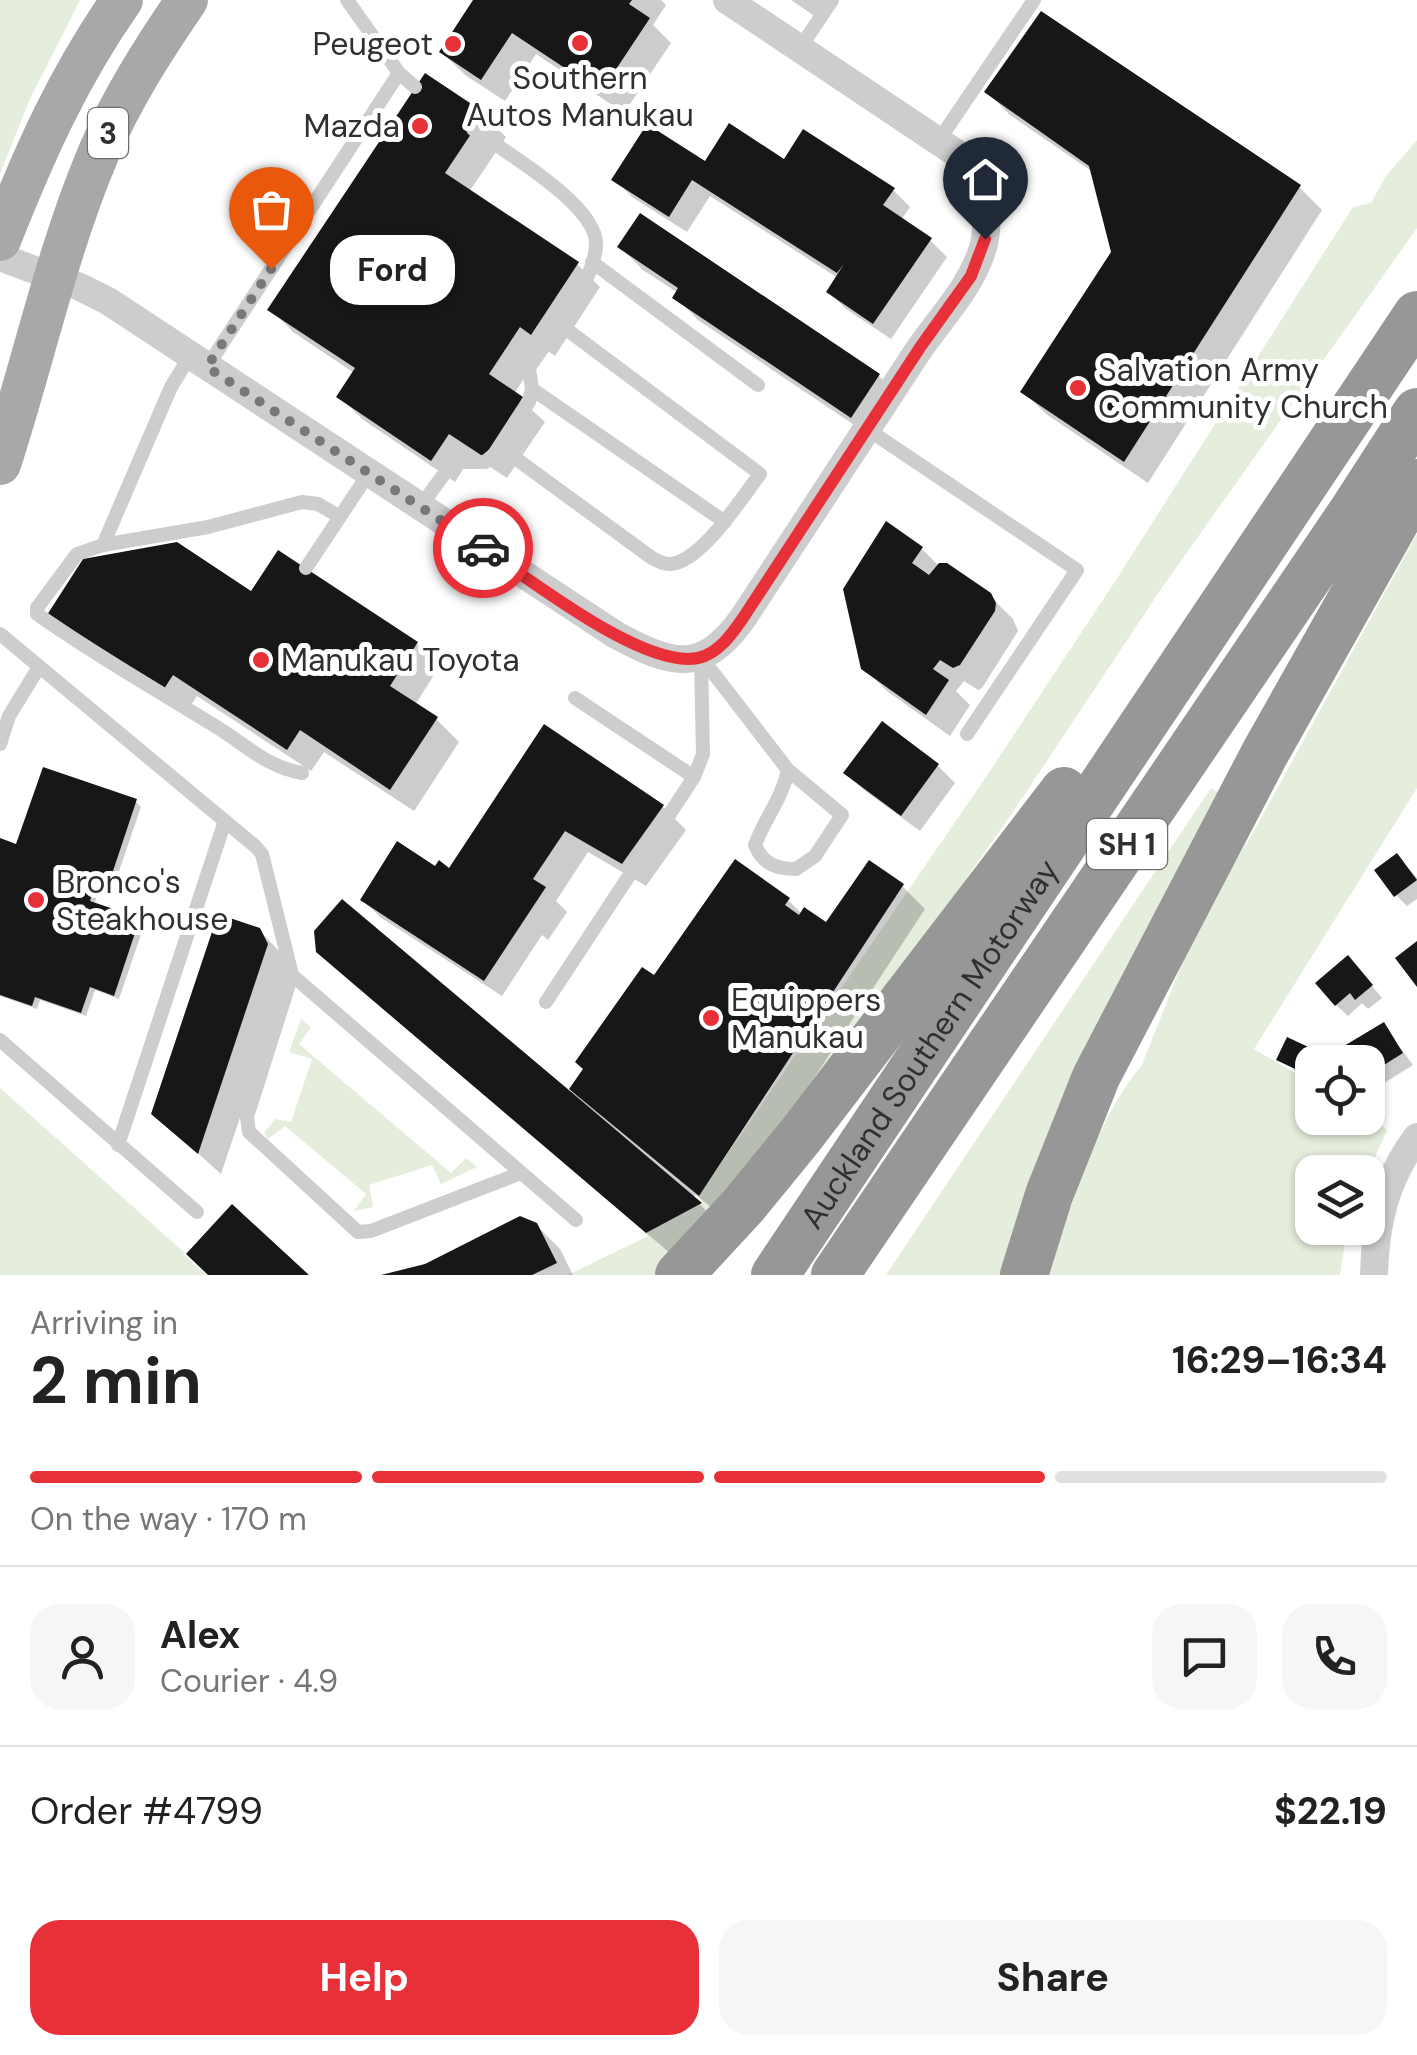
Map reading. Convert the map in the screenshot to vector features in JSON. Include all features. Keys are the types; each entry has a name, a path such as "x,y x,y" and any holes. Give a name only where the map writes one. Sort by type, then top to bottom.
{"highway":[{"name":"Auckland Southern Motorway","path":"775,1275 1417,314"},
{"name":"Auckland Southern Motorway","path":"835,1275 1417,412"},
{"path":"679,1275 801,1135 1309,476"},
{"path":"1024,1275 1049,1195 1096,1077 1256,769 1417,483"}],"main road":[{"name":"3","path":"0,240 34,155 86,52 122,0"},
{"name":"3","path":"0,464 53,276 99,150 145,62 187,0"}],"street":[{"path":"0,257 108,302 633,644 675,659 702,658 723,643 743,618 971,276 985,239 984,199 971,168 939,140 728,0"},
{"path":"1374,1275 1380,1210 1402,1156 1417,1136"}],"lane":[{"path":"347,0 399,74 415,87"},
{"path":"800,48 832,0"},
{"path":"939,140 1034,0"},
{"path":"102,545 171,387 198,362 399,74"},
{"path":"420,507 450,466 484,462 500,447 530,402 529,368 588,277 597,243 586,219 562,193 474,129"},
{"path":"592,262 758,385"},
{"path":"500,447 665,564 688,557 725,522 760,474 558,323"},
{"path":"532,389 725,522"},
{"path":"867,429 1076,570 968,734"},
{"path":"306,568 370,473"},
{"path":"302,773 262,760 216,726 134,679 38,614 37,608 77,554 102,545 208,526 302,502 318,504 340,517"},
{"path":"0,634 262,854 292,976 248,1117 249,1132 358,1232 371,1231 522,1173"},
{"path":"702,658 788,770 842,815 815,856 796,869 770,865 761,858 756,845 783,792 788,770"},
{"path":"546,1002 694,777 703,754 702,658"},
{"path":"0,744 8,716 39,666"},
{"path":"575,698 694,777"},
{"path":"118,1144 225,822"},
{"path":"292,976 576,1220"},
{"path":"0,1040 197,1212"}],"green space":[{"path":"0,0 80,0 30,99 0,174"},
{"path":"1417,140 1417,228 1161,589 890,988 668,1264 653,1275 568,1275 648,1236 646,1233 702,1203 699,1196 988,774 1353,207 1371,203 1386,176"},
{"path":"1417,534 1417,788 1254,1049 1295,1073 1295,1135 1385,1135 1376,1155 1295,1155 1295,1245 1344,1245 1340,1275 1047,1275 1098,1138 1125,1087 1142,1065 1197,926"},
{"path":"1211,788 1223,795 1005,1275 886,1275"},
{"path":"301,1019 311,1027 299,1044 451,1173 466,1158 477,1167 441,1184 432,1165 369,1185 373,1207 354,1211 366,1194 285,1126 268,1139 264,1133 275,1119 291,1122 312,1059 289,1052"},
{"path":"0,1088 186,1254 182,1253 206,1275 0,1275"}],"building":[{"name":"Southern Autos Manukau","path":"473,0 632,0 629,4 650,18 601,92 512,33 481,80 439,52"},
{"path":"1041,11 1301,185 1124,462 1020,392 1111,252 1089,166 984,92"},
{"path":"425,73 485,113 445,173 579,262 531,335 520,327 489,374 523,397 484,457 449,434 431,461 336,397 355,368 267,310"},
{"path":"729,123 784,159 803,129 895,188 883,205 932,238 873,324 826,292 844,264 837,273 692,180 669,217 611,180 647,124 705,161"},
{"path":"640,213 880,374 851,418 672,298 678,288 617,247"},
{"path":"886,521 923,547 912,563 929,575 939,563 947,563 991,593 996,603 995,611 960,665 953,668 940,660 933,669 949,680 926,715 861,669 843,589"},
{"name":"Manukau Toyota","path":"177,542 251,591 278,550 418,642 390,686 438,717 390,790 300,730 287,750 173,675 162,692 47,615 83,559"},
{"path":"882,721 939,764 901,816 843,773"},
{"path":"544,724 664,805 622,864 565,831 533,879 546,887 484,981 360,900 397,841 435,866 439,860 449,868"},
{"path":"43,767 137,799 109,883 97,879 90,901 140,918 114,996 90,987 81,1013 35,997 32,1006 0,995 0,838 16,844"},
{"path":"1397,853 1417,880 1394,897 1374,870"},
{"name":"Equippers Manukau","path":"735,859 790,898 785,905 799,915 804,907 826,922 869,860 904,884 699,1196 569,1089 583,1069 575,1062 642,967 654,975"},
{"path":"342,899 702,1203 646,1233 316,952 314,931"},
{"path":"218,914 260,928 268,944 198,1154 151,1114"},
{"path":"1417,941 1417,987 1395,958"},
{"path":"1348,955 1373,985 1355,1000 1350,993 1335,1006 1315,983"},
{"path":"1384,1022 1403,1053 1385,1064 1385,1045 1346,1045"},
{"path":"1287,1037 1304,1045 1295,1045 1295,1069 1276,1060"},
{"path":"232,1204 309,1275 208,1275 186,1254"},
{"path":"520,1216 537,1223 557,1263 532,1275 381,1275 425,1264"}],"way so far":[{"path":"271,269 207,367 483,548"}],"place":[{"name":"Southern Autos Manukau","path":"580,43"},
{"name":"Peugeot","path":"453,44"},
{"name":"Mazda","path":"420,126"},
{"name":"Ford","path":"271,269"},
{"name":"Salvation Army Community Church","path":"1078,388"},
{"name":"Manukau Toyota","path":"261,660"},
{"name":"Bronco's Steakhouse","path":"36,900"},
{"name":"Equippers Manukau","path":"711,1018"}],"route":[{"path":"483,548 650,653 688,659 712,652 743,618 971,276 985,239"}]}
